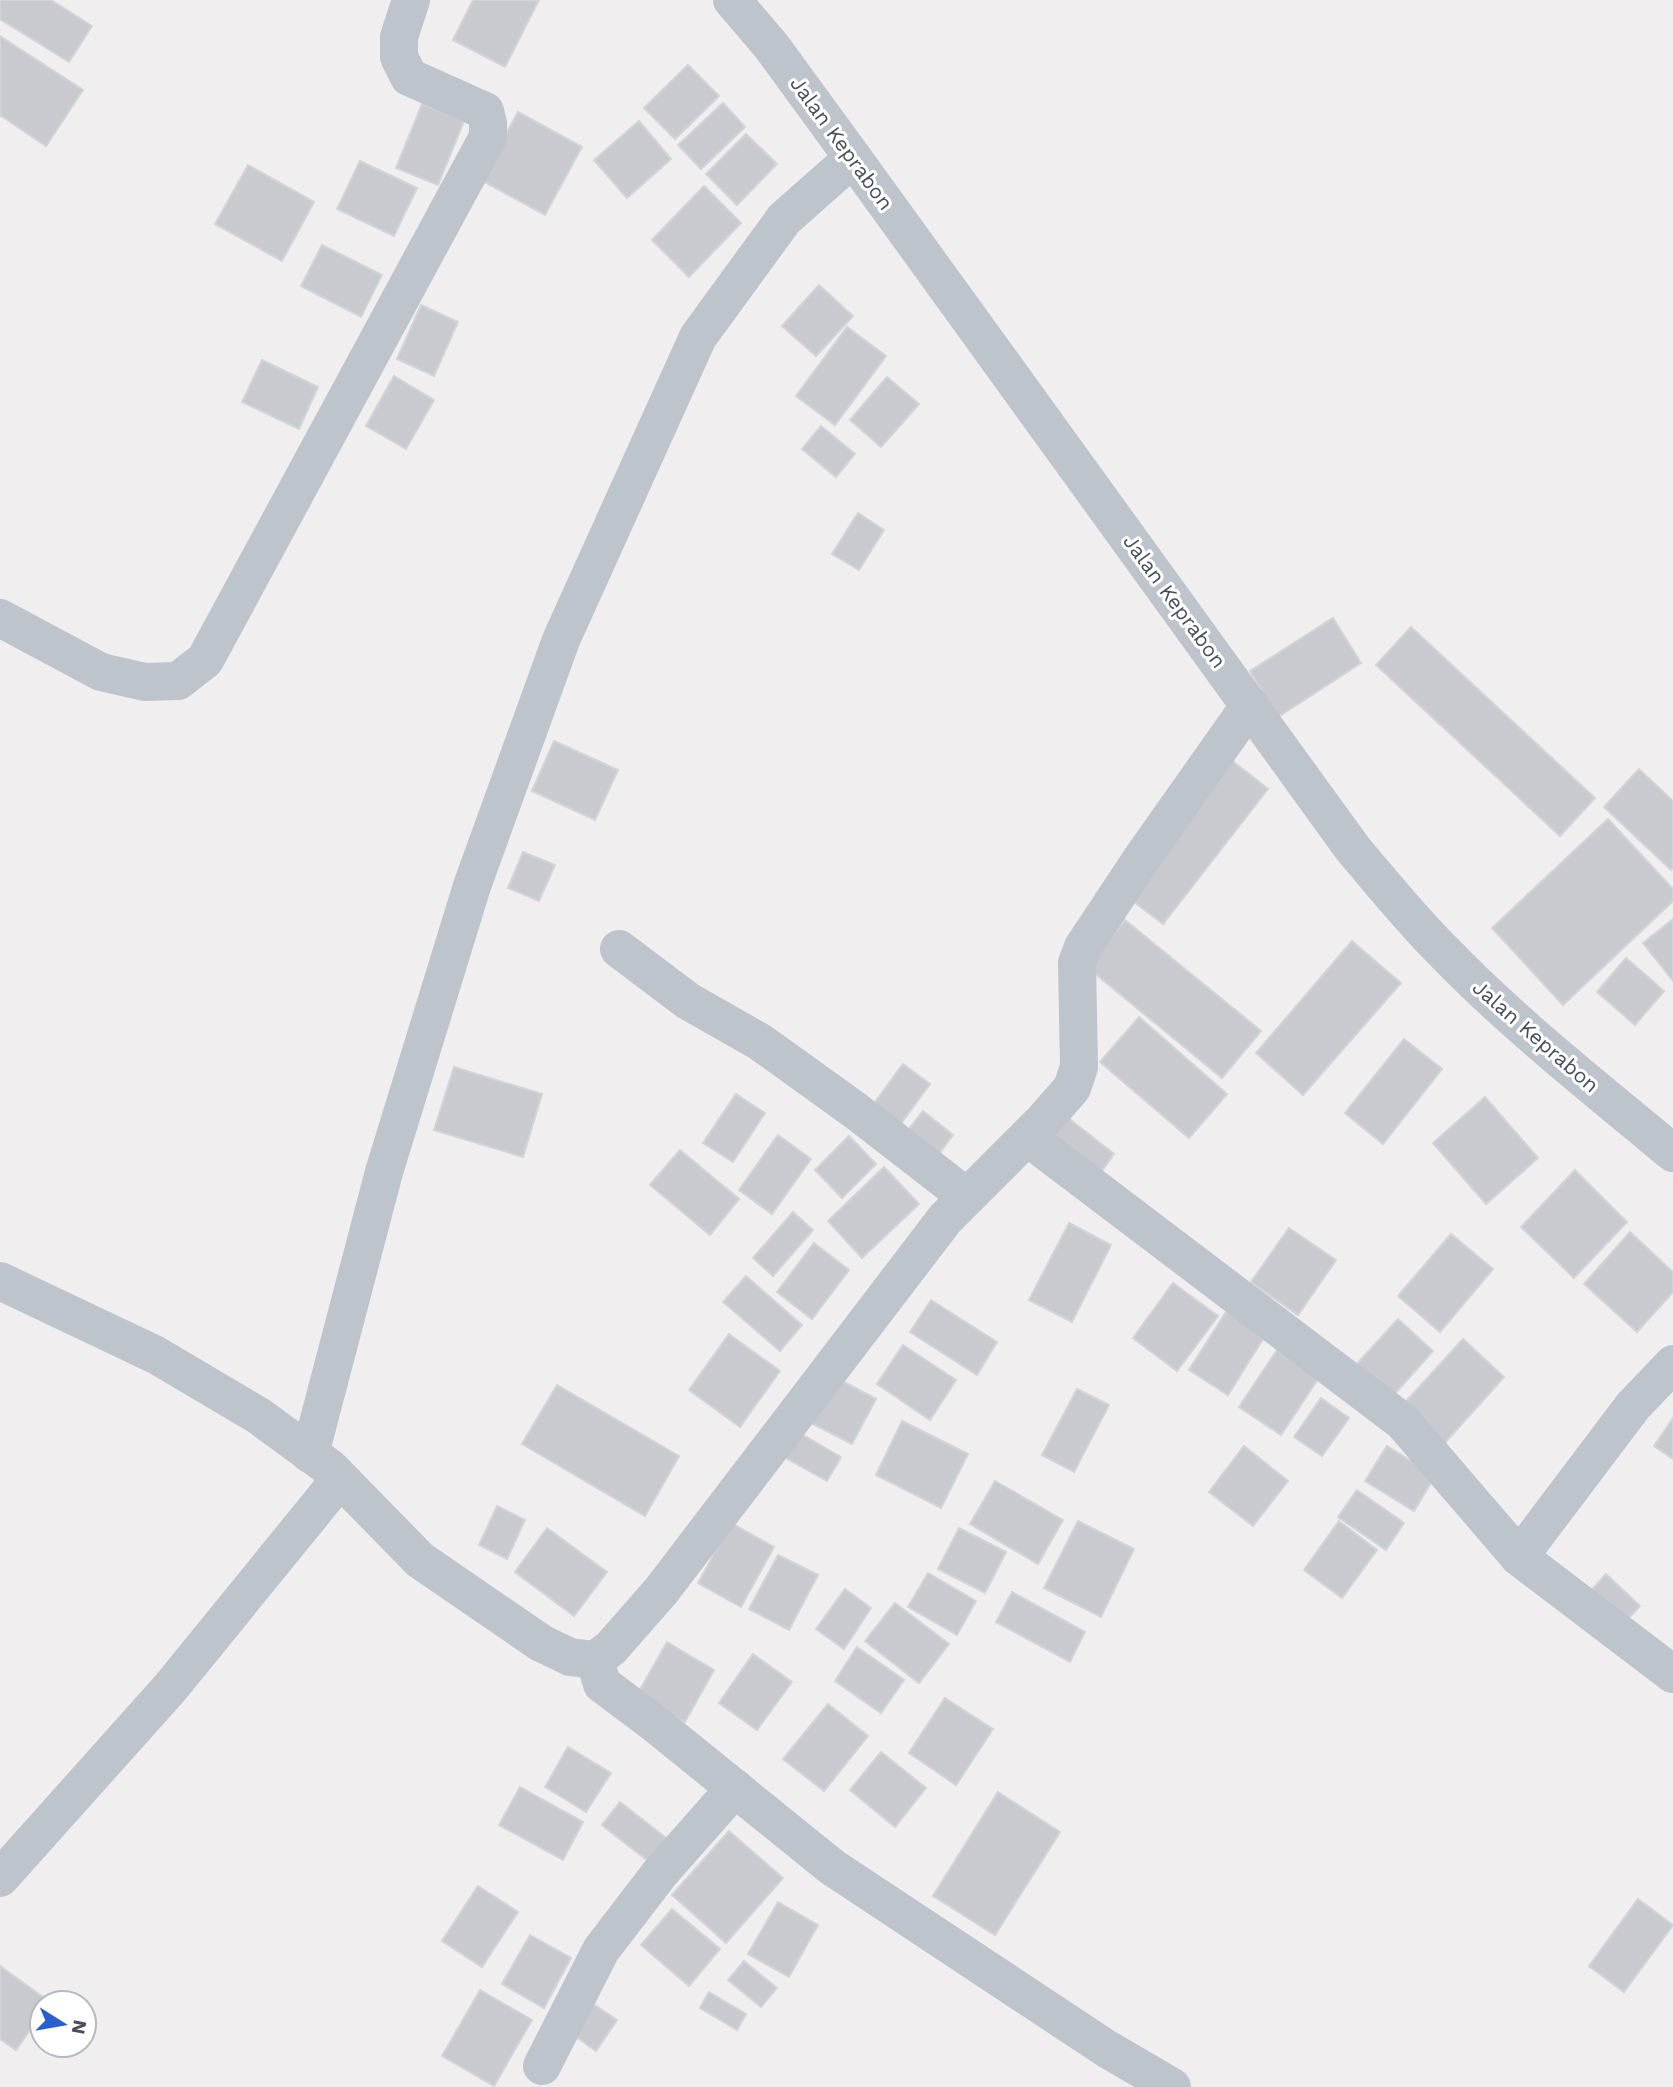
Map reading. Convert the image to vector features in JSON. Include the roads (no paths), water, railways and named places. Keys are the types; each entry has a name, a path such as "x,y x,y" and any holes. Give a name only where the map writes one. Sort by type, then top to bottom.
{"street":[{"path":"0,618 101,672 145,682 178,681 205,660 488,137 485,111 409,77 399,57 399,37 411,0"},
{"name":"Jalan Keprabon","path":"732,0 772,47 1353,849 1440,949 1518,1023 1673,1153"},
{"path":"310,1454 384,1172 472,886 561,640 698,337 784,219 853,158"},
{"path":"0,1281 156,1355 259,1416 340,1479 420,1560 541,1643 570,1657 595,1660 611,1648 661,1591 945,1219 1027,1138 1072,1088 1079,1067 1077,963 1083,947 1250,705"},
{"path":"619,949 688,1001 771,1050 856,1111 967,1197"},
{"path":"1027,1138 1403,1422 1519,1558 1673,1674"},
{"path":"1519,1558 1633,1406 1673,1364"},
{"path":"0,1878 170,1688 340,1479"},
{"path":"595,1660 603,1684 832,1867 1108,2049 1171,2087"},
{"path":"542,2066 601,1950 660,1873 734,1788"}]}
